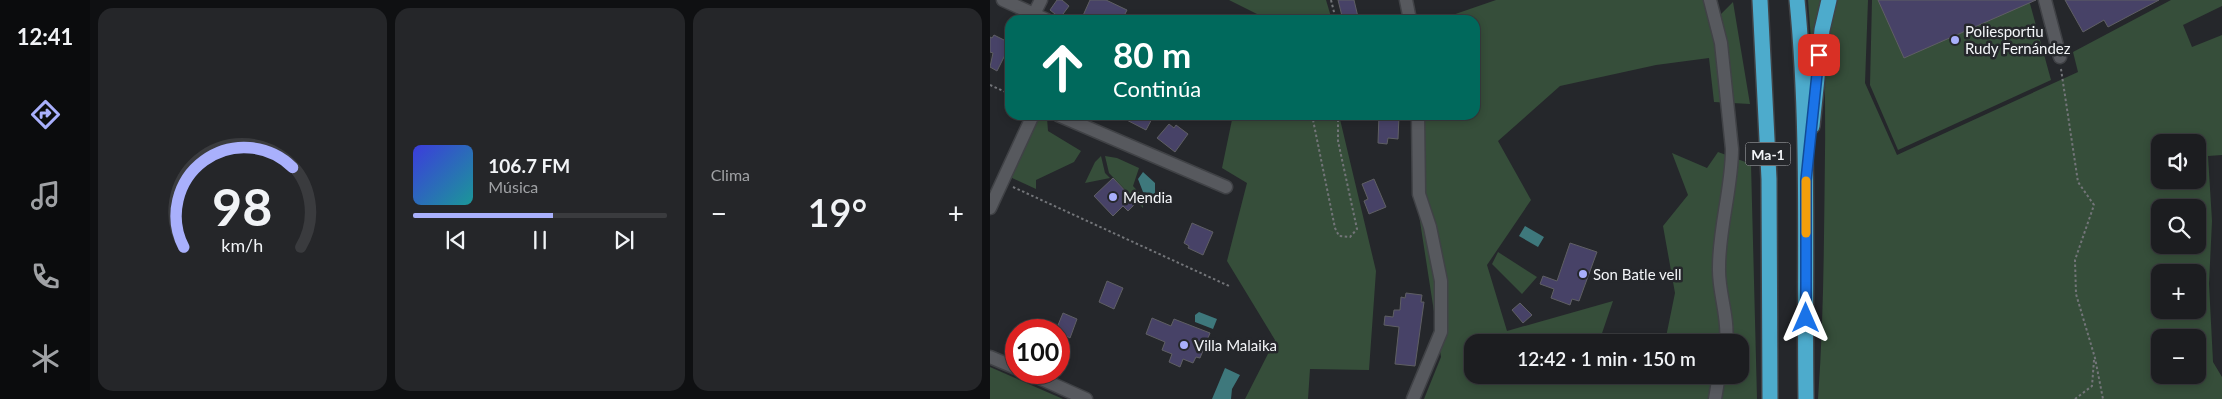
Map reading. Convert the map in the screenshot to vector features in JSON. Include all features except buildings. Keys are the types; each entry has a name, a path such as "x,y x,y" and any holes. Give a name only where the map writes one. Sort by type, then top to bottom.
{"highway":[{"name":"Ma-1","path":"1760,0 1768,119 1770,399"},
{"name":"Ma-1","path":"1797,0 1802,63 1806,180 1806,399"},
{"path":"1806,180 1821,38 1829,0"}],"street":[{"path":"1002,0 1034,14 1041,0"},
{"path":"1406,0 1409,15"},
{"path":"1710,0 1722,51 1732,149 1719,262 1719,282 1727,334"},
{"path":"2045,0 2060,57"},
{"path":"990,208 1031,120"},
{"path":"1070,120 1226,187"},
{"path":"1414,399 1441,332 1441,281 1430,227 1419,194 1418,120"},
{"path":"990,357 1005,363"},
{"path":"1053,384 1086,399"},
{"path":"1715,399 1718,384"}],"path":[{"path":"1331,0 1335,15"},
{"path":"2060,57 2078,182 2094,205 2075,260 2076,294 2103,399"},
{"path":"990,84 1005,92"},
{"path":"1313,120 1335,228 1339,236 1350,237 1356,229 1338,140 1338,120"},
{"path":"1002,182 1229,286"},
{"path":"2075,399 2092,386 2094,358"}],"green space":[{"path":"1229,0 1326,0 1330,15 1257,15"},
{"path":"1496,0 1707,0 1720,15 1733,2 1750,104 1714,102 1709,58 1656,65 1560,86 1498,141 1531,200 1487,265 1507,331 1613,301 1602,334 1464,334 1464,384 1749,384 1749,334 1667,334 1675,293 1663,226 1688,195 1672,153 1707,168 1718,152 1751,164 1757,399 1424,399 1441,357 1415,189 1411,120 1480,120 1480,15 1452,15"},
{"path":"1808,0 1822,0 1813,65"},
{"path":"1838,0 1868,0 1865,83 1897,155 2078,72 2073,52 2171,0 2222,0 2222,6 2183,25 2192,47 2222,35 2222,155 2208,156 2212,221 2209,284 2213,362 2222,377 2222,399 1818,399 1823,275 1825,74 1829,34"},
{"name":"Poliesportiu Rudy Fernández","path":"1872,0 2029,0 2051,80 1898,150 1870,85"},
{"path":"1037,120 1047,120 1048,131 1081,151 1074,162 1036,180 1036,189 1010,177"},
{"path":"1232,120 1340,120 1376,271 1369,370 1310,369 1308,399 1245,399 1275,340 1227,261 1247,183 1222,168"},
{"path":"1101,156 1105,173 1110,178 1085,183 1095,162"},
{"path":"1105,156 1117,158 1139,168 1133,186 1143,197 1143,208 1109,173"},
{"path":"1498,252 1537,277 1522,294 1492,264"},
{"path":"990,367 1005,374 1005,384 1029,384 1063,399 990,399"}],"water":[{"path":"1143,172 1155,183 1155,195 1143,192 1138,179"},
{"path":"1525,226 1544,237 1538,247 1519,236"},
{"path":"1199,312 1217,319 1213,329 1195,322 1195,315"},
{"path":"1225,368 1240,375 1232,389 1231,399 1212,399"}],"slow traffic":[{"path":"1806,181 1806,233"}],"place":[{"name":"Poliesportiu Rudy Fernández","path":"1955,40"},
{"name":"Mendia","path":"1113,197"},
{"name":"Son Batle vell","path":"1583,274"},
{"name":"Villa Malaika","path":"1184,345"}],"route":[{"path":"1806,318 1806,180 1819,55"}]}
